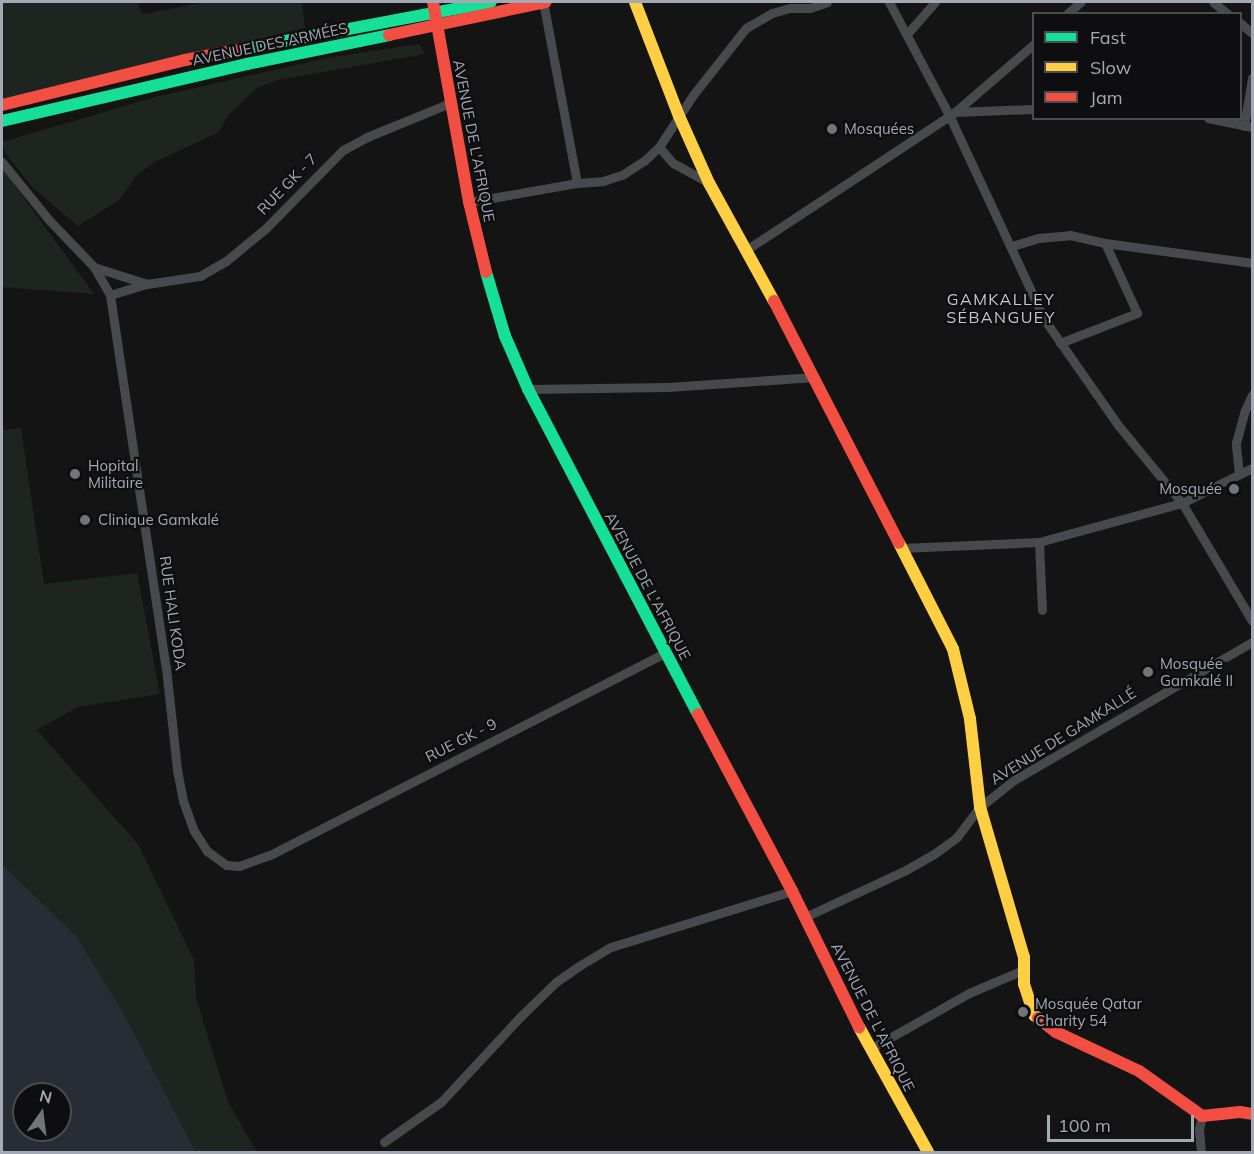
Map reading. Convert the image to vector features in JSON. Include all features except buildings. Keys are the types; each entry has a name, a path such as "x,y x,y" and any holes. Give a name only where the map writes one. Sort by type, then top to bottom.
{"main road":[{"name":"AVENUE DES ARMÉES","path":"2,105 197,57 434,7 491,2"},
{"name":"AVENUE DES ARMÉES","path":"2,122 338,44 436,26 544,2"},
{"path":"635,2 679,116 709,183 814,377 953,650 970,719 980,807 1024,957 1023,970 1027,999 1034,1016 1042,1024 1139,1071 1202,1116 1240,1112 1252,1114"},
{"name":"AVENUE DE L'AFRIQUE","path":"434,7 469,202 492,299 528,389 792,891 870,1049 928,1152"},
{"path":"64,89 69,105"}],"street":[{"path":"544,2 577,183"},
{"path":"469,202 577,183 603,181 626,174 659,147 679,116 747,28 772,13 790,8 810,8 827,2"},
{"path":"889,2 952,114 1044,319 1118,425 1182,503 1252,621"},
{"path":"907,34 935,2"},
{"path":"1069,12 1081,2"},
{"path":"1213,2 1226,12"},
{"path":"746,250 952,114 1032,46"},
{"path":"1218,120 1248,126 1252,78"},
{"name":"RUE GK - 7","path":"110,295 147,284 200,276 226,261 266,228 343,150 367,137 450,103"},
{"path":"952,114 1032,109"},
{"path":"659,147 673,162 709,183"},
{"name":"RUE HALI KODA","path":"2,162 49,220 94,267 110,295 183,801 194,831 207,851 226,865 239,866"},
{"path":"1012,246 1038,238 1062,235 1079,236 1105,243 1252,263"},
{"path":"1060,343 1137,313 1105,243"},
{"path":"94,267 147,284"},
{"path":"528,389 668,387 814,377"},
{"path":"1239,474 1236,443 1245,410 1252,395"},
{"path":"902,548 1039,542 1182,503 1252,468"},
{"path":"1039,542 1042,610"},
{"name":"AVENUE DE GAMKALLÉ","path":"805,917 906,870 934,854 967,827 980,807 1007,785 1075,743 1252,642"},
{"name":"RUE GK - 9","path":"239,866 270,855 666,652"},
{"path":"384,1142 441,1102 556,982 611,946 792,891"},
{"path":"870,1049 969,993 1023,970"},
{"path":"1201,1152 1198,1129 1202,1116"}],"shaded area":[{"path":"2,2 138,2 142,14 208,2 302,2 305,28 2,99"},
{"path":"419,44 425,54 278,80 257,88 228,115 219,132 153,163 137,175 119,200 78,226 32,187 5,153 2,142 155,97 326,58"},
{"path":"3,169 94,294 2,287"},
{"path":"21,428 44,584 137,573 160,694 78,707 37,730 138,844 194,960 196,997 228,1102 257,1152 196,1152 123,1012 77,937 2,864 2,430"},
{"path":"2,864 77,937 123,1012 196,1152 2,1152"}],"traffic: fast":[{"path":"248,48 491,2"},
{"path":"2,121 247,64 389,35"},
{"path":"486,272 505,336 528,389 698,714"}],"traffic: slow":[{"path":"635,2 679,116 709,183 774,301"},
{"path":"899,543 953,649 970,719 980,807 1024,957 1024,984 1034,1015 1038,1018"},
{"path":"859,1027 928,1152"}],"traffic: jam":[{"path":"433,2 469,202 486,272"},
{"path":"389,35 546,2"},
{"path":"2,105 185,60 248,48"},
{"path":"774,301 899,543"},
{"path":"698,714 792,891 859,1027"},
{"path":"1038,1018 1056,1032 1139,1071 1202,1116 1240,1112 1252,1114"}],"place":[{"name":"Mosquées","path":"832,129"},
{"name":"Hopital Militaire","path":"75,474"},
{"name":"Mosquée","path":"1234,489"},
{"name":"Clinique Gamkalé","path":"85,520"},
{"name":"Mosquée Gamkalé II","path":"1148,672"},
{"name":"Mosquée Qatar Charity 54","path":"1023,1012"}],"district":[{"name":"GAMKALLEY SÉBANGUEY","path":"1001,308"}]}
